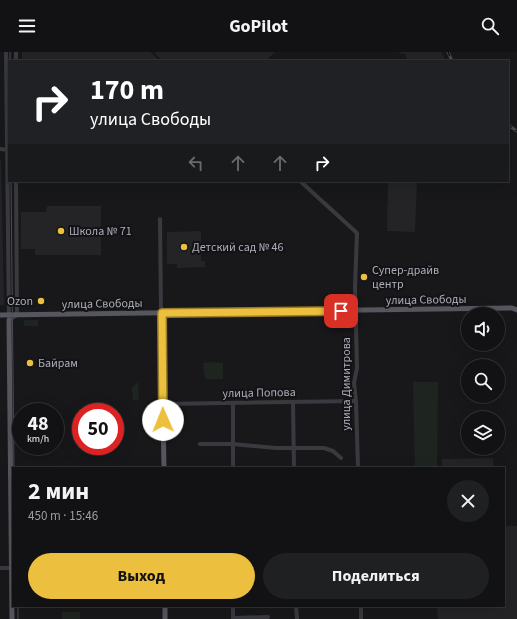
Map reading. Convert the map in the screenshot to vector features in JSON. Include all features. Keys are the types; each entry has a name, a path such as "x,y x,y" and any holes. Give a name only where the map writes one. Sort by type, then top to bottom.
{"main road":[{"name":"улица Свободы","path":"0,315 9,317 17,315 515,309"},
{"path":"162,313 164,467"},
{"path":"9,317 12,619"},
{"path":"165,607 165,619"}],"street":[{"path":"0,149 8,150 6,52"},
{"path":"8,182 9,317"},
{"path":"16,182 17,315"},
{"name":"улица Димитрова","path":"301,182 358,233 356,242 357,368 354,383 358,467"},
{"path":"160,219 162,313"},
{"name":"улица Попова","path":"163,404 356,401"},
{"path":"294,402 294,467"},
{"path":"233,403 233,467"},
{"path":"200,444 233,444 276,448 324,448 333,451 341,458"},
{"path":"0,568 12,568"},
{"path":"233,607 233,619 268,617"},
{"path":"296,607 297,619"},
{"path":"360,607 361,619"}],"shaded area":[{"path":"22,52 150,52 159,60 22,60"},
{"path":"154,52 275,52 266,60 162,60"},
{"path":"441,52 445,60 407,60 406,54 399,53"},
{"path":"1,160 4,305 0,305"},
{"path":"388,182 417,182 415,232 387,231"},
{"name":"Школа № 71","path":"47,206 101,206 101,255 35,255 35,249 21,249 21,212 46,212"},
{"name":"Детский сад № 46","path":"201,231 201,261 205,261 205,267 177,268 177,264 167,264 167,232"},
{"path":"24,320 38,320 38,326 24,326"},
{"path":"203,363 223,363 223,379 205,379"},
{"path":"138,382 139,400 133,400 132,388"},
{"path":"413,382 438,382 437,467 415,467"},
{"path":"493,458 494,467 442,467 442,459"},
{"path":"505,526 517,526 517,619 438,619 437,607 505,607"},
{"path":"62,612 80,612 80,619 62,619"}],"tram line":[{"path":"10,52 10,60"},
{"path":"11,182 14,467"},
{"path":"18,607 18,619"}],"railway":[{"path":"448,52 452,60"},
{"path":"509,126 517,131"}],"place":[{"name":"Школа № 71","path":"61,231"},
{"name":"Детский сад № 46","path":"184,247"},
{"name":"Супер-драйв центр","path":"364,277"},
{"name":"Ozon","path":"41,301"},
{"name":"Байрам","path":"30,363"}],"route":[{"path":"163,420 162,313 341,311"}]}
